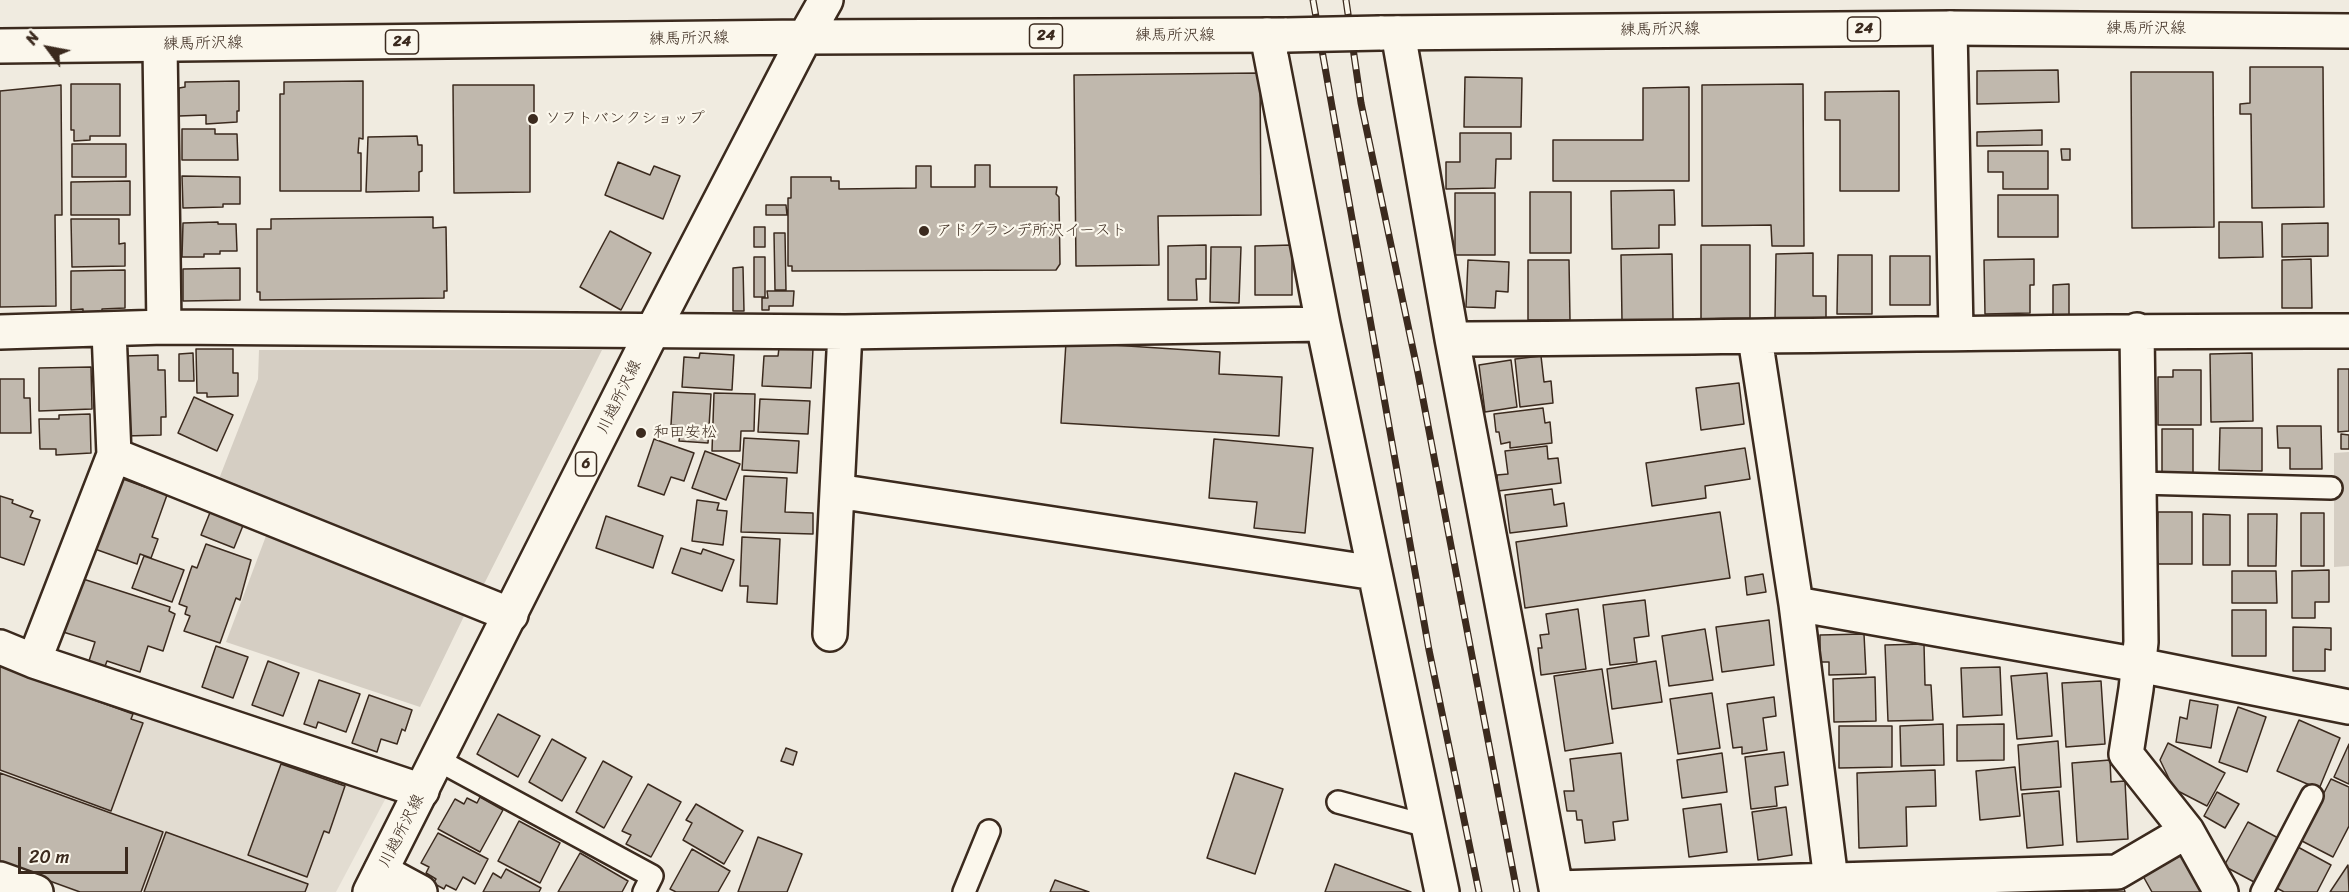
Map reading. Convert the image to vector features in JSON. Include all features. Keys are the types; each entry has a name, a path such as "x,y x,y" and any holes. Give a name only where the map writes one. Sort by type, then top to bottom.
{"street":[{"name":"川越所沢線","path":"375,881 652,332 826,0"},
{"name":"練馬所沢線","path":"0,46 1950,28 2349,30"},
{"path":"1950,28 1956,333"},
{"path":"1389,33 1452,339 1556,890 2117,872 2187,831"},
{"path":"1277,35 1323,324 1442,892"},
{"path":"160,45 164,327"},
{"path":"0,332 109,331 164,327 845,333 1323,324"},
{"path":"1452,339 1755,338 2137,330 2349,331"},
{"path":"2137,330 2141,642 2126,754 2187,831 2221,892"},
{"path":"34,661 114,455 109,331"},
{"path":"830,634 845,333"},
{"path":"1755,338 1796,604 1831,880"},
{"path":"114,455 511,615"},
{"path":"837,491 1375,573"},
{"path":"1796,604 2139,665 2349,707"},
{"path":"0,647 34,661 422,791"},
{"path":"0,879 36,892"},
{"path":"375,881 420,892"}],"lane":[{"path":"2139,483 2331,488"},
{"path":"438,760 652,876 644,892"},
{"path":"2262,892 2312,796"},
{"path":"1338,802 1427,826"},
{"path":"964,892 989,831"}],"shaded area":[{"path":"259,350 602,350 481,590 217,484 258,379"},
{"path":"2349,452 2349,566 2334,567 2334,453"},
{"path":"269,528 467,610 420,707 226,642"},
{"path":"0,662 388,794 336,892 76,892 0,864"}],"building":[{"path":"2250,67 2323,67 2324,207 2252,208 2251,114 2240,114 2240,104 2250,103"},
{"path":"2058,70 2059,102 1977,104 1977,71"},
{"path":"2131,72 2213,72 2214,227 2132,228"},
{"path":"1260,73 1261,215 1158,216 1159,265 1076,266 1074,75"},
{"path":"1465,77 1522,78 1521,127 1464,127"},
{"path":"239,81 237,122 206,124 206,115 179,116 179,88 185,87 185,82"},
{"path":"363,81 363,139 359,138 358,153 361,153 361,191 280,191 280,94 284,94 284,82"},
{"path":"71,84 120,84 120,136 90,136 90,140 74,141 74,130 71,130"},
{"path":"1803,84 1804,246 1772,246 1771,225 1702,226 1702,85"},
{"path":"61,85 62,215 55,215 56,306 0,307 0,91"},
{"path":"453,85 534,85 534,124 530,125 530,192 454,193"},
{"path":"1689,87 1689,181 1553,181 1553,140 1643,140 1643,88"},
{"path":"1899,91 1899,191 1840,191 1840,120 1825,120 1825,92"},
{"path":"182,129 215,129 215,134 237,134 238,160 182,160"},
{"path":"2042,130 2042,145 1977,146 1977,132"},
{"path":"1460,133 1511,133 1511,159 1496,159 1495,188 1446,189 1446,162 1460,162"},
{"path":"417,136 418,145 422,145 419,191 366,192 368,137"},
{"path":"72,144 126,144 126,177 72,177"},
{"path":"2061,149 2070,149 2070,160 2062,160"},
{"path":"1988,151 2048,151 2048,189 2003,189 2003,172 1988,172"},
{"path":"618,162 650,175 654,166 680,176 663,219 605,195"},
{"name":"アドグランデ所沢イースト","path":"975,165 990,165 990,187 1057,187 1060,264 1056,270 792,271 792,266 788,266 788,198 791,198 791,177 831,177 831,181 839,181 839,189 916,188 916,166 931,166 931,187 975,187"},
{"path":"182,176 240,177 240,204 223,204 223,207 183,208"},
{"path":"130,181 130,215 71,215 71,182"},
{"path":"1674,190 1675,225 1659,225 1659,248 1612,249 1611,191"},
{"path":"1530,192 1571,192 1571,253 1530,253"},
{"path":"1455,193 1495,193 1495,255 1455,255"},
{"path":"1998,195 2058,195 2058,237 1998,237"},
{"path":"766,205 786,205 787,215 766,215"},
{"path":"433,217 433,228 446,227 447,291 444,291 444,298 260,300 260,292 257,292 257,229 271,229 271,219"},
{"path":"71,219 119,219 119,244 125,243 125,266 72,267"},
{"path":"218,222 218,224 236,224 237,251 220,251 220,254 204,254 204,257 182,257 183,223"},
{"path":"2219,222 2262,222 2263,257 2219,258"},
{"path":"2328,223 2328,256 2282,257 2282,224"},
{"path":"754,227 765,227 765,247 754,247"},
{"path":"610,231 651,253 621,310 580,287"},
{"path":"774,233 785,233 786,290 775,290"},
{"path":"1206,245 1206,279 1196,279 1197,300 1168,300 1168,246"},
{"path":"1292,245 1292,295 1255,295 1255,246"},
{"path":"1701,245 1750,245 1750,318 1701,319"},
{"path":"1211,247 1241,247 1239,303 1210,302"},
{"path":"1813,253 1813,296 1826,296 1826,320 1775,320 1776,254"},
{"path":"1672,254 1673,320 1622,321 1621,255"},
{"path":"1838,255 1872,255 1872,314 1837,314"},
{"path":"1890,256 1930,256 1930,305 1890,305"},
{"path":"754,257 765,257 765,297 754,297"},
{"path":"2034,259 2034,285 2030,285 2030,313 1985,314 1984,260"},
{"path":"2311,259 2312,308 2282,308 2282,260"},
{"path":"1468,260 1509,262 1508,292 1496,291 1495,308 1466,307"},
{"path":"1528,260 1569,260 1570,320 1528,320"},
{"path":"743,267 744,311 733,311 733,268"},
{"path":"240,268 240,300 183,301 183,269"},
{"path":"125,270 125,308 102,309 102,313 83,313 83,309 71,310 71,271"},
{"path":"2069,284 2069,316 2053,317 2053,285"},
{"path":"767,291 794,291 793,306 769,306 769,310 762,310 762,298 768,298"},
{"path":"1066,342 1220,352 1219,374 1282,377 1279,436 1061,423"},
{"path":"779,348 813,349 811,388 762,386 764,356 778,356"},
{"path":"196,349 233,349 233,373 238,373 238,396 207,397 207,393 197,393"},
{"path":"193,353 194,381 179,381 179,354"},
{"path":"700,353 734,355 732,390 682,387 684,357 699,358"},
{"path":"2252,353 2253,421 2211,422 2210,354"},
{"path":"158,355 158,370 165,370 166,417 161,417 161,435 126,436 125,356"},
{"path":"1541,356 1544,382 1551,381 1553,403 1520,407 1515,359"},
{"path":"1511,360 1517,407 1485,412 1479,365"},
{"path":"91,367 92,409 39,411 39,368"},
{"path":"2338,369 2349,369 2349,431 2338,432"},
{"path":"2173,370 2201,370 2201,425 2158,425 2158,377 2173,377"},
{"path":"0,379 24,379 24,398 30,398 31,433 0,433"},
{"path":"1739,383 1744,424 1701,430 1696,388"},
{"path":"673,392 711,394 708,443 679,441 681,426 671,425"},
{"path":"714,393 755,394 754,431 741,431 740,451 712,451"},
{"path":"194,397 233,415 217,451 178,433"},
{"path":"760,399 810,401 808,434 758,432"},
{"path":"1543,408 1545,423 1550,422 1552,443 1510,448 1510,442 1501,444 1499,432 1496,432 1494,414"},
{"path":"90,414 91,453 56,455 56,449 40,449 39,419 59,419 59,415"},
{"path":"2277,426 2321,426 2322,469 2290,469 2290,448 2278,448"},
{"path":"2220,428 2262,428 2262,471 2219,470"},
{"path":"2162,429 2193,429 2193,475 2162,475"},
{"path":"2341,434 2349,435 2349,449 2341,449"},
{"path":"744,438 799,441 797,473 742,470"},
{"path":"654,439 694,453 684,481 671,477 664,495 638,486"},
{"path":"1214,439 1313,448 1305,533 1254,528 1257,502 1209,498"},
{"path":"1547,446 1548,459 1558,458 1561,483 1498,491 1497,475 1508,474 1505,451"},
{"path":"1745,448 1750,479 1705,486 1706,498 1652,506 1646,463"},
{"path":"705,451 740,464 726,500 692,488"},
{"path":"744,476 787,478 785,512 813,513 813,534 741,532"},
{"path":"123,479 167,495 152,537 158,539 151,558 140,554 137,564 92,548 112,494 116,496"},
{"path":"1552,489 1554,505 1564,503 1567,526 1510,533 1505,495"},
{"path":"0,496 33,511 30,517 40,520 24,565 0,557"},
{"path":"697,500 719,503 717,510 727,511 723,545 692,541"},
{"path":"213,505 244,523 234,548 201,535"},
{"path":"1720,512 1730,578 1525,608 1516,542"},
{"path":"2158,512 2192,512 2192,564 2157,564"},
{"path":"2301,513 2324,513 2324,566 2301,566"},
{"path":"2203,514 2230,515 2230,565 2203,565"},
{"path":"2248,514 2277,514 2276,566 2248,566"},
{"path":"606,516 663,536 653,568 596,548"},
{"path":"742,537 780,539 777,604 747,602 748,586 740,586"},
{"path":"206,544 251,560 240,600 236,598 220,643 184,631 190,616 185,614 187,607 179,604 192,566 197,568"},
{"path":"681,548 701,554 703,549 734,560 722,591 672,573"},
{"path":"144,556 184,570 172,602 132,588"},
{"path":"2329,570 2329,602 2315,602 2315,618 2292,618 2292,571"},
{"path":"2232,571 2276,571 2277,603 2232,603"},
{"path":"1763,574 1766,592 1747,595 1745,577"},
{"path":"80,578 170,607 169,611 175,614 163,651 148,646 140,672 107,661 104,669 88,664 95,642 60,631"},
{"path":"1645,600 1649,636 1634,638 1637,662 1610,665 1603,605"},
{"path":"1578,609 1586,669 1541,675 1538,648 1542,648 1540,635 1549,634 1546,614"},
{"path":"2232,610 2266,610 2266,656 2232,656"},
{"path":"1769,620 1774,665 1722,672 1716,627"},
{"path":"2293,627 2331,628 2331,650 2325,649 2325,671 2293,671"},
{"path":"1705,629 1713,680 1669,686 1662,636"},
{"path":"1864,634 1866,674 1829,675 1829,662 1820,662 1820,635"},
{"path":"1924,644 1925,685 1931,685 1933,720 1888,721 1885,645"},
{"path":"216,646 248,657 233,698 202,687"},
{"path":"268,661 299,673 283,716 252,705"},
{"path":"1656,661 1662,702 1612,709 1607,669"},
{"path":"0,666 133,714 131,719 143,723 111,811 0,770"},
{"path":"2000,667 2002,715 1963,717 1961,668"},
{"path":"1602,669 1613,743 1565,751 1554,676"},
{"path":"2047,673 2052,736 2017,739 2011,676"},
{"path":"1875,677 1876,721 1834,722 1833,679"},
{"path":"319,680 360,694 346,732 318,722 316,728 304,724"},
{"path":"2101,681 2105,744 2066,747 2062,683"},
{"path":"1712,693 1720,748 1678,754 1670,699"},
{"path":"369,695 412,710 405,731 402,729 397,744 381,739 377,752 352,743"},
{"path":"1774,697 1776,716 1763,718 1767,750 1742,754 1742,747 1733,748 1727,704"},
{"path":"2190,700 2218,705 2211,748 2176,742 2180,717 2187,719"},
{"path":"2238,707 2266,717 2247,772 2219,762"},
{"path":"498,714 540,736 518,777 477,754"},
{"path":"2299,720 2340,738 2319,789 2277,771"},
{"path":"1943,724 1944,765 1901,766 1900,726"},
{"path":"2004,724 2004,760 1957,761 1957,725"},
{"path":"1839,726 1892,726 1892,767 1839,768"},
{"path":"552,739 586,758 562,801 529,782"},
{"path":"2058,741 2061,787 2021,790 2018,745"},
{"path":"2168,743 2225,773 2207,806 2174,789 2160,760"},
{"path":"2349,744 2349,784 2334,777"},
{"path":"786,748 797,752 793,765 781,761"},
{"path":"1784,752 1788,785 1775,787 1777,806 1751,809 1745,757"},
{"path":"1621,753 1628,820 1613,822 1615,840 1585,843 1582,820 1577,820 1576,811 1567,811 1564,791 1574,791 1570,759"},
{"path":"1722,753 1727,792 1682,798 1677,760"},
{"path":"2110,760 2111,782 2125,781 2128,839 2077,842 2072,763"},
{"path":"603,761 632,777 604,828 576,812"},
{"path":"281,764 345,786 329,833 324,831 307,877 248,855"},
{"path":"2015,767 2020,816 1980,820 1976,771"},
{"path":"1935,770 1936,806 1906,807 1907,846 1859,848 1857,773"},
{"path":"0,773 163,832 141,892 80,892 0,863"},
{"path":"1235,773 1283,789 1255,874 1207,858"},
{"path":"2331,779 2349,787 2349,826 2333,857 2300,840"},
{"path":"648,784 681,802 651,857 626,844 631,835 622,831"},
{"path":"2059,791 2063,845 2027,848 2022,794"},
{"path":"2217,792 2239,804 2225,828 2204,816"},
{"path":"480,797 503,810 480,852 438,829 455,799 464,804 467,798 477,803"},
{"path":"696,804 743,831 724,864 683,840 692,823 686,820"},
{"path":"1721,804 1727,852 1689,857 1683,809"},
{"path":"1786,807 1792,855 1758,860 1752,812"},
{"path":"519,821 560,843 540,883 498,861"},
{"path":"2248,822 2280,839 2256,883 2224,866"},
{"path":"166,832 308,884 305,892 144,892"},
{"path":"438,833 488,859 475,884 463,877 456,890 446,885 444,889 433,883 436,879 426,873 429,867 421,863"},
{"path":"758,837 802,854 787,892 738,892"},
{"path":"2296,846 2331,865 2317,892 2284,892 2275,887"},
{"path":"692,849 730,871 718,892 676,892 670,889"},
{"path":"2187,852 2209,892 2152,892 2143,876"},
{"path":"580,853 628,881 622,892 558,892"},
{"path":"1335,864 1411,892 1325,892"},
{"path":"2348,865 2349,892 2330,892"},
{"path":"506,869 541,888 539,892 483,892 493,873 501,878"},
{"path":"1055,880 1089,892 1050,892"},
{"path":"2123,885 2125,892 2089,892"}],"railway":[{"path":"1313,0 1429,650 1479,892"},
{"path":"1346,0 1361,103 1418,373 1517,892"}],"place":[{"name":"ソフトバンクショップ","path":"533,119"},
{"name":"アドグランデ所沢イースト","path":"924,231"},
{"name":"和田安松","path":"641,433"}]}
